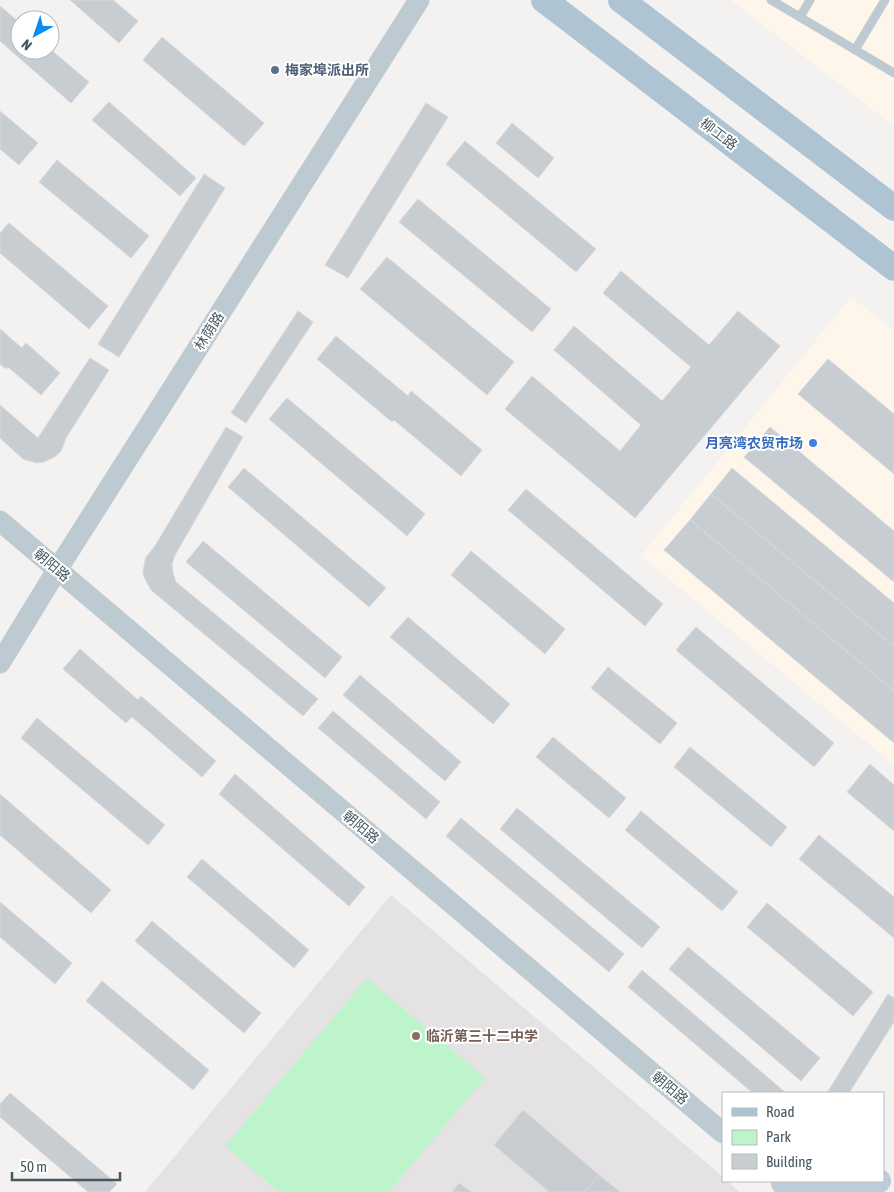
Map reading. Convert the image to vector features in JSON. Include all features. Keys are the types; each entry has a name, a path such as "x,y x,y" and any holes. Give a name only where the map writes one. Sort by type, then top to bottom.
{"main road":[{"name":"柳工路","path":"544,0 894,268"},
{"path":"621,0 894,208"},
{"path":"884,1192 894,1175"},
{"path":"786,1187 821,1192 841,1191 860,1188 876,1182"}],"street":[{"name":"林荫路","path":"0,663 419,0"},
{"name":"朝阳路","path":"0,521 722,1131"}],"lane":[{"path":"771,0 894,73"},
{"path":"800,17 810,0"},
{"path":"855,50 884,0"}],"shaded area":[{"path":"731,0 894,0 894,126"},
{"name":"月亮湾农贸市场","path":"851,297 894,331 894,765 641,556"},
{"name":"临沂第三十二中学","path":"391,895 722,1176 722,1182 728,1182 740,1192 145,1192"}],"green space":[{"path":"367,978 485,1078 389,1192 279,1192 225,1146"}],"building":[{"path":"70,0 113,0 138,21 119,43"},
{"path":"0,6 10,14 10,50 0,41"},
{"path":"162,37 264,123 244,146 143,60"},
{"path":"60,57 89,82 71,103 22,60 60,60"},
{"path":"109,102 196,178 180,196 92,120"},
{"path":"426,103 448,117 348,278 325,265"},
{"path":"0,111 38,143 19,165 0,149"},
{"path":"512,123 554,158 538,178 496,143"},
{"path":"465,141 596,249 576,272 446,164"},
{"path":"57,160 149,236 131,258 39,182"},
{"path":"204,174 225,188 119,357 98,344"},
{"path":"418,199 551,309 532,332 399,222"},
{"path":"9,223 108,306 89,329 0,253 0,233"},
{"path":"387,257 514,362 487,395 360,289"},
{"path":"621,271 709,345 738,311 780,346 635,518 505,409 532,376 620,451 641,425 554,350 574,326 662,401 691,367 603,293"},
{"path":"298,311 313,322 246,423 231,413"},
{"path":"0,329 22,348 26,343 60,373 41,395 8,367 6,369 0,364"},
{"path":"336,336 408,396 411,391 482,450 461,476 394,420 392,422 317,359"},
{"path":"90,358 109,370 66,438 61,451 44,462 37,463 23,459 0,438 0,405 38,438"},
{"path":"828,359 894,414 894,474 798,394"},
{"path":"287,398 425,514 407,536 269,419"},
{"path":"226,427 243,437 175,555 172,564 173,573 176,582 318,699 303,716 151,590 144,577 143,571 146,557 155,546"},
{"path":"770,427 894,531 894,582 744,457"},
{"path":"244,468 386,588 369,607 228,487"},
{"path":"732,468 894,603 894,647 711,494"},
{"path":"526,489 663,604 645,626 508,510"},
{"path":"711,494 894,647 894,691 690,520"},
{"path":"690,520 894,691 894,743 664,550"},
{"path":"203,541 342,657 325,678 186,562"},
{"path":"471,551 565,629 545,654 451,575"},
{"path":"408,617 510,704 493,724 390,637"},
{"path":"696,627 834,743 814,767 676,650"},
{"path":"80,649 138,700 141,696 216,761 202,777 132,717 126,723 63,669"},
{"path":"608,667 677,723 660,744 591,688"},
{"path":"360,675 461,762 445,781 343,695"},
{"path":"333,711 440,802 426,819 318,728"},
{"path":"37,718 165,825 148,845 21,738"},
{"path":"553,737 626,798 609,818 536,757"},
{"path":"690,747 787,827 771,847 674,767"},
{"path":"870,764 894,785 894,831 847,792"},
{"path":"235,774 365,887 349,906 219,794"},
{"path":"0,794 111,890 91,913 0,835"},
{"path":"517,808 660,927 642,948 500,829"},
{"path":"641,811 738,892 722,911 625,830"},
{"path":"461,818 624,954 609,972 446,836"},
{"path":"819,835 894,897 894,938 799,859"},
{"path":"202,859 309,950 294,968 187,877"},
{"path":"0,902 72,963 55,984 0,937"},
{"path":"767,903 873,992 853,1016 747,927"},
{"path":"152,921 261,1013 244,1033 135,941"},
{"path":"688,947 820,1058 801,1081 669,969"},
{"path":"642,970 785,1092 752,1092 628,987"},
{"path":"102,981 209,1070 193,1090 86,1001"},
{"path":"888,994 894,998 894,1022 850,1092 828,1092"},
{"path":"10,1093 117,1184 109,1192 88,1192 0,1117 0,1104"},
{"path":"523,1110 599,1175 585,1192 549,1192 494,1145"},
{"path":"599,1175 620,1192 585,1192"},
{"path":"459,1183 471,1192 452,1192"}],"place":[{"name":"梅家埠派出所","path":"275,70"},
{"name":"月亮湾农贸市场","path":"813,443"},
{"name":"临沂第三十二中学","path":"416,1036"}]}
